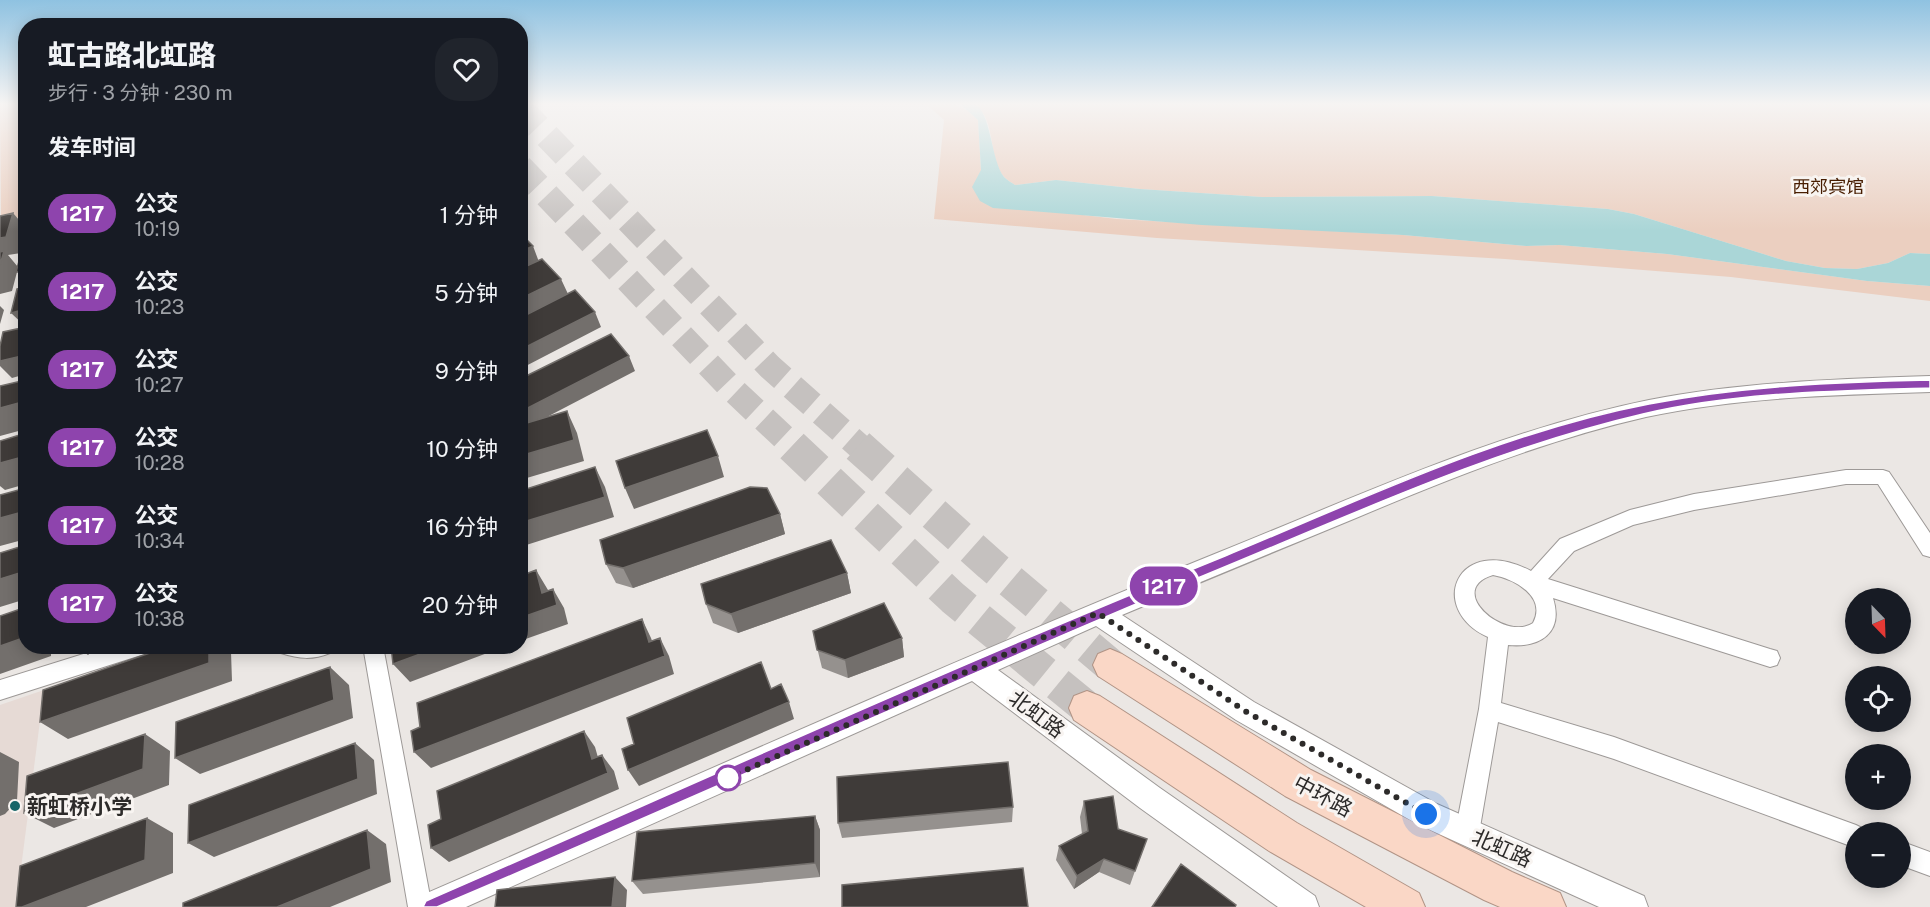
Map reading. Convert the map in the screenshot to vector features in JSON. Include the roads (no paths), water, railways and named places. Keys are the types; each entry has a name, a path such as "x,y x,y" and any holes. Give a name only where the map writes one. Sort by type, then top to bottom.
{"highway":[{"name":"中环路","path":"1110,666 1298,783 1498,886 1546,907"},
{"path":"1087,708 1283,837 1405,907"}],"street":[{"path":"431,907 976,669 1098,613 1462,464 1562,431 1647,409 1725,396 1824,387 1930,384"},
{"path":"1532,583 1567,545 1630,518 1694,502 1846,477 1883,477 1930,549"},
{"path":"1532,583 1541,593 1547,615 1544,625 1537,632 1526,637 1499,634 1485,627 1474,617 1466,605 1463,594 1465,583 1471,574 1480,569 1493,567 1507,569 1532,583 1770,658"},
{"name":"北虹路","path":"1098,613 1245,711 1426,814 1633,907"},
{"path":"1467,833 1490,709 1499,634"},
{"path":"0,690 115,654"},
{"path":"373,654 420,907"},
{"name":"北虹路","path":"976,669 1150,798 1304,907"},
{"path":"1490,709 1614,748 1845,833"},
{"path":"1911,857 1930,864"}],"water":[{"path":"980,146 993,146 1004,177 1015,185 1056,180 1140,189 1262,197 1432,196 1608,209 1634,214 1786,261 1825,268 1857,269 1888,263 1910,253 1930,254 1930,286 1867,281 1667,254 1559,245 1526,246 1403,235 1202,225 993,208 980,201 972,187 981,170"}],"tunnel":[{"path":"557,146 770,367 860,447"},
{"path":"528,175 730,387 794,447"},
{"path":"792,446 953,598 1087,708"},
{"path":"858,446 990,564 1110,665"}],"place":[{"name":"新虹桥小学","path":"15,806"}],"park label":[{"name":"西郊宾馆","path":"1828,186"}]}
